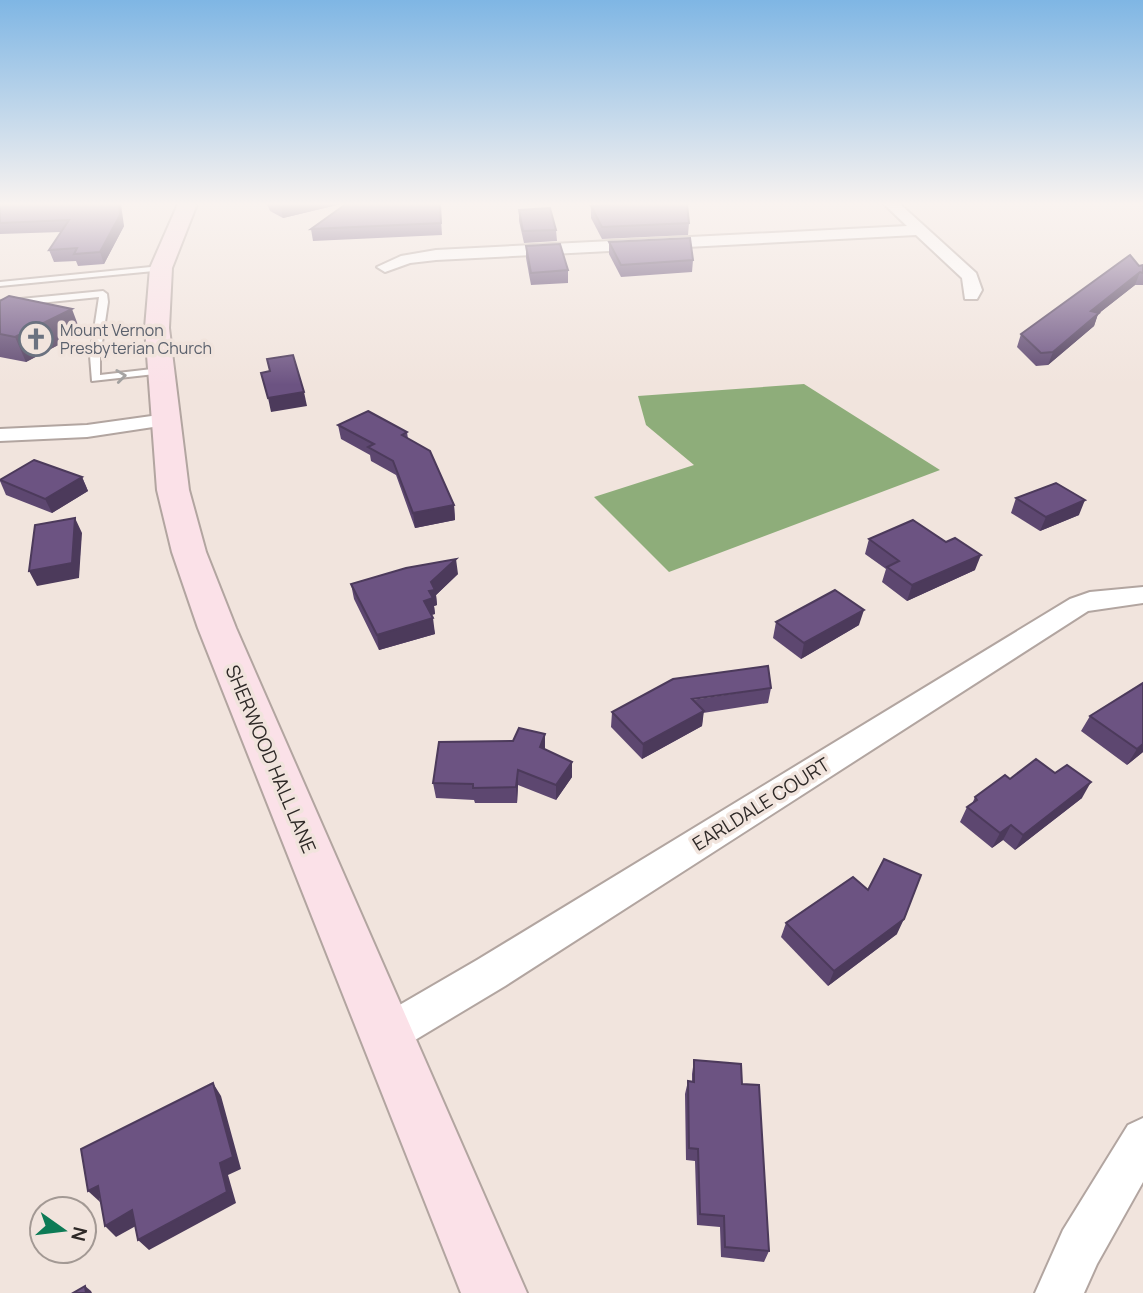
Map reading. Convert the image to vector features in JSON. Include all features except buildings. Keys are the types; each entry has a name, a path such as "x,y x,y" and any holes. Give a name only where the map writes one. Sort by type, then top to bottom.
{"main road":[{"name":"SHERWOOD HALL LANE","path":"163,264 157,328 173,490 193,565 216,628 494,1293"}],"street":[{"path":"385,267 392,264"},
{"path":"957,264 970,276 974,290 971,295"},
{"path":"0,435 87,431 166,420"},
{"name":"EARLDALE COURT","path":"386,1035 514,959 1079,605 1090,601 1143,595"},
{"path":"1059,1293 1080,1247 1143,1140"}],"lane":[{"path":"0,284 161,268"},
{"path":"112,273 103,294 95,379 161,371"},
{"path":"0,303 103,294"}],"green space":[{"path":"804,384 940,470 669,572 594,497 694,465 646,425 638,396"}],"place":[{"name":"Mount Vernon Presbyterian Church","path":"36,339"}]}
